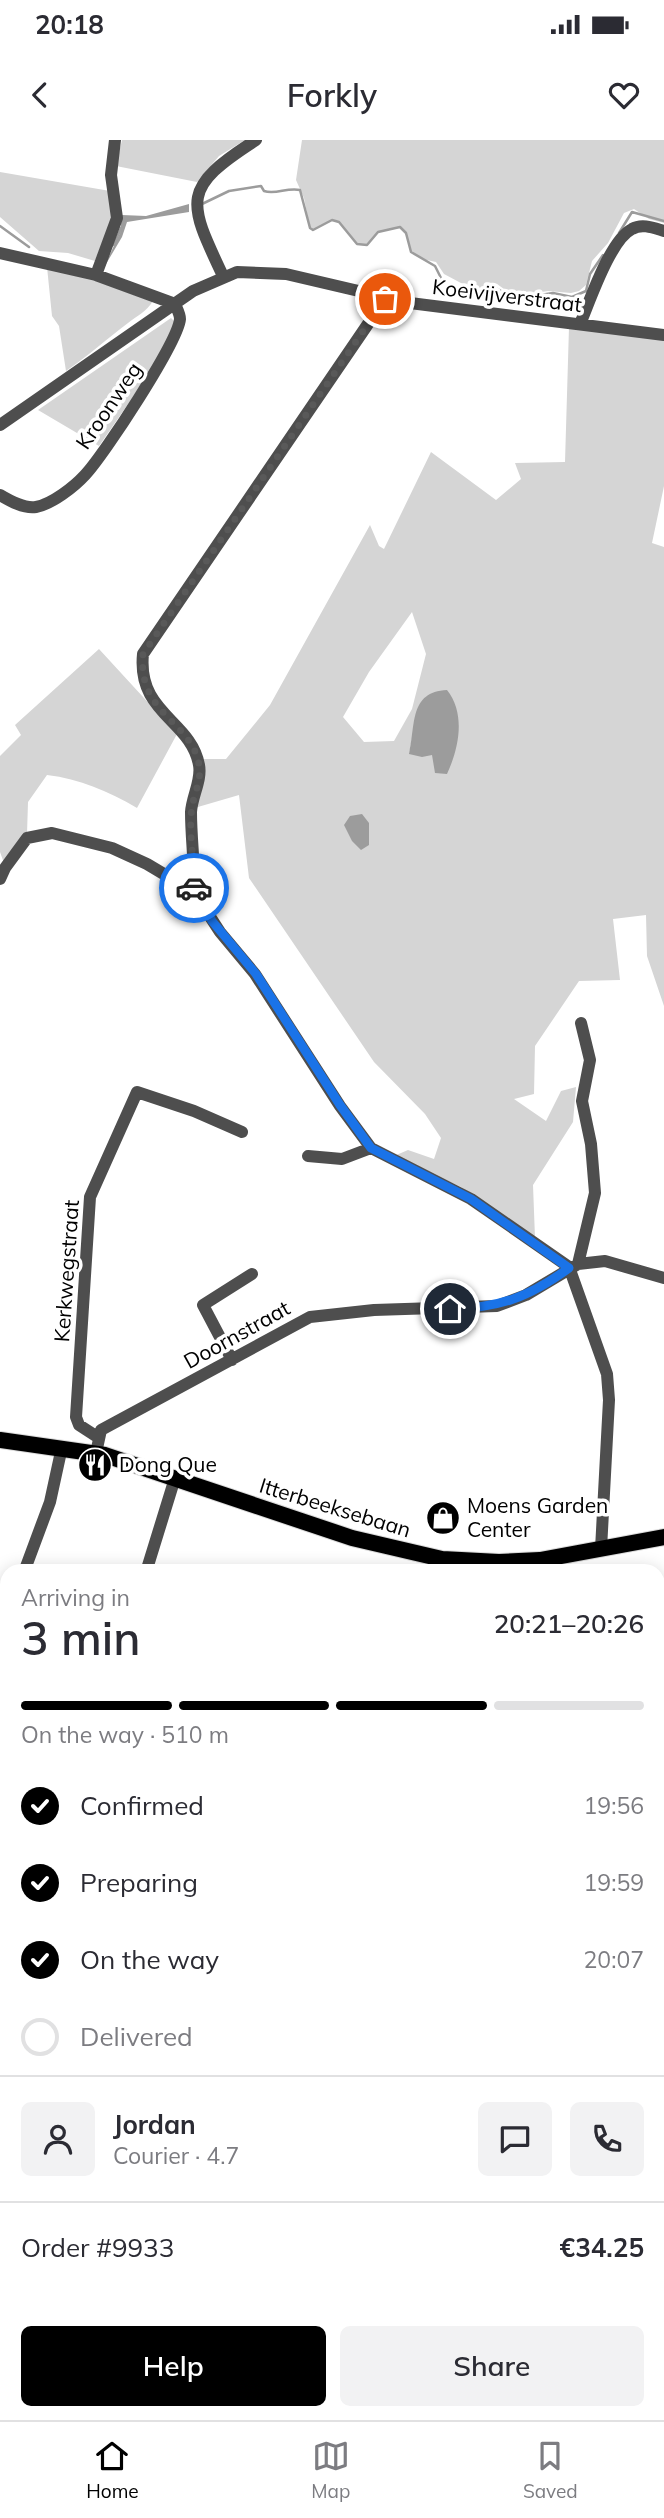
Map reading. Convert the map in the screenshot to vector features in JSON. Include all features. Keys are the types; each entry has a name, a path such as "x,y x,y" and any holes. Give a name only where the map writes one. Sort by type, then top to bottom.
{"main road":[{"name":"Itterbeeksebaan","path":"0,1440 62,1447 97,1445 175,1478 352,1538 421,1555 499,1562 540,1560 664,1537"}],"street":[{"path":"96,275 117,218 111,175 115,140"},
{"path":"223,276 197,219 195,206 199,191 209,174 223,161 256,140"},
{"path":"580,324 602,273 621,239 632,228 645,226 664,231"},
{"path":"0,253 96,275 175,304"},
{"name":"Koeivijverstraat","path":"0,425 175,304 223,276 258,271 286,274 385,299 664,335"},
{"path":"190,890 191,809 199,763 191,747 152,700 144,685 143,654 385,299"},
{"name":"Kroonweg","path":"0,495 14,503 37,507 62,494 87,474 163,361 177,332 180,316 175,304"},
{"path":"0,879 27,838 52,833 112,848 190,890 220,932 256,974 340,1105 371,1148 471,1199 573,1266 605,1261 664,1278"},
{"path":"581,1023 590,1060 582,1101 592,1144 594,1193 573,1266 607,1374 609,1400 601,1549"},
{"name":"Kerkwegstraat","path":"97,1445 79,1425 76,1417 88,1218 95,1185 137,1092 194,1111 242,1132"},
{"path":"308,1156 342,1159 371,1148"},
{"name":"Doornstraat","path":"97,1445 101,1430 310,1317 374,1310 497,1306 526,1295 573,1266"},
{"path":"232,1360 203,1305 252,1274"},
{"path":"27,1564 50,1502 62,1447"},
{"path":"148,1564 175,1478"}],"shaded area":[{"path":"122,140 245,140 219,156 197,182 116,166"},
{"path":"302,140 664,140 664,223 649,219 634,209 624,213 608,243 592,261 586,285 579,291 548,291 514,296 497,284 476,291 444,274 436,262 422,259 411,252 406,233 400,227 378,232 367,245 357,244 339,222 332,220 313,230 310,228 304,198 296,180"},
{"path":"0,172 110,191 114,212 95,261 68,253 39,251 0,217"},
{"path":"189,204 189,212 127,222 122,237 103,269 120,233 122,215 146,216"},
{"path":"47,267 101,281 153,301 142,313 66,371 59,326 52,316"},
{"path":"171,318 175,322 159,359 99,446 38,410"},
{"path":"569,327 664,340 664,486 652,543 664,547 664,1006 647,956 646,915 613,919 620,980 579,981 535,1046 534,1094 514,1099 546,1121 561,1091 576,1087 573,1122 533,1185 535,1238 461,1187 394,1156 408,1150 434,1159 441,1138 425,1114 374,1062 249,878 239,795 191,809 203,759 226,759 270,705 370,525 379,546 384,549 431,452 496,500 521,479 515,463 565,462","holes":["412,612 426,654 412,709 394,741 364,742 343,717 369,672","417,712 447,774 433,754 409,754"]},
{"path":"99,649 177,734 137,808 93,787 71,779 47,775 28,802 27,834 4,863 0,852 0,756 21,735 15,725"},
{"path":"447,690 457,710 459,731 447,774 435,773 432,755 422,757 409,754 420,703 435,692"},
{"path":"362,814 369,823 369,845 361,850 352,841 344,825 350,816"}],"waterway":[{"path":"202,204 229,191 261,186 268,192 300,190 310,228 313,230 332,220 339,222 357,244 367,245 378,232 400,227 406,233 411,252 435,266 443,282 476,294 494,287 515,299 553,293 572,297 586,291 590,274 603,255"},
{"path":"619,233 632,212 664,221"},
{"path":"0,226 29,247"},
{"path":"114,245 121,228"}],"way so far":[{"path":"194,888 191,809 200,774 199,763 191,747 152,700 144,685 143,654 161,623 385,299"}],"place":[{"name":"Dong Que","path":"95,1465"},
{"name":"Moens Garden Center","path":"443,1518"}],"route":[{"path":"194,888 212,921 256,974 340,1105 371,1148 471,1199 569,1268 526,1295 497,1306 450,1309"}]}
